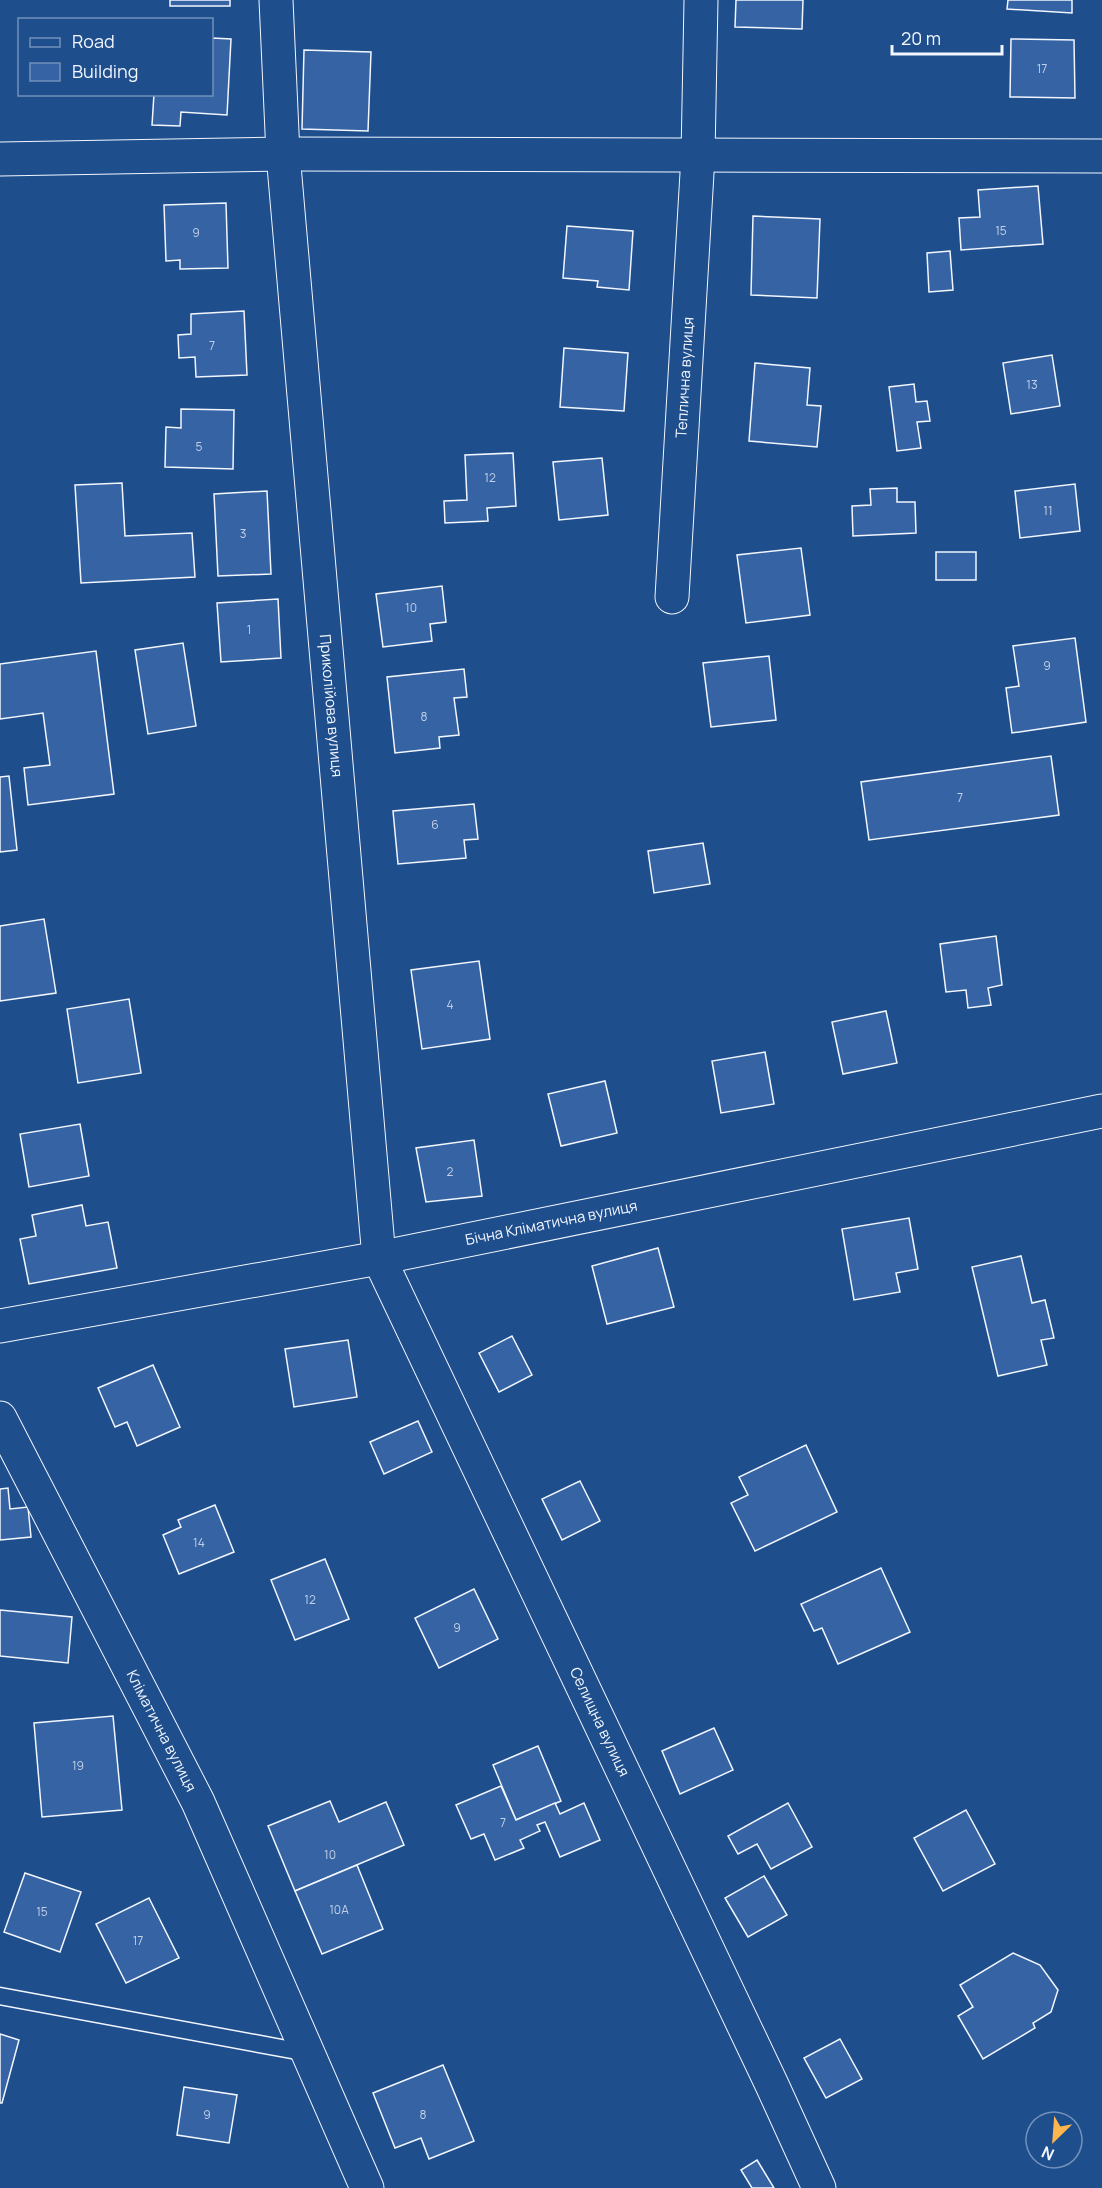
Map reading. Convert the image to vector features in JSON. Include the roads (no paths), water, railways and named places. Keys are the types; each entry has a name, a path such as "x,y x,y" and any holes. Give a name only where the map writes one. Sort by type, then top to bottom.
{"street":[{"name":"Приколійова вулиця","path":"276,0 282,154 379,1258"},
{"name":"Теплична вулиця","path":"672,597 698,156 701,0"},
{"path":"0,159 282,154 1102,156"},
{"name":"Бічна Кліматична вулиця","path":"0,1326 379,1258 1102,1111"},
{"name":"Селищна вулиця","path":"379,1258 819,2188"},
{"name":"Кліматична вулиця","path":"0,1418 198,1802 368,2188"}],"lane":[{"path":"0,1996 308,2053"}]}
